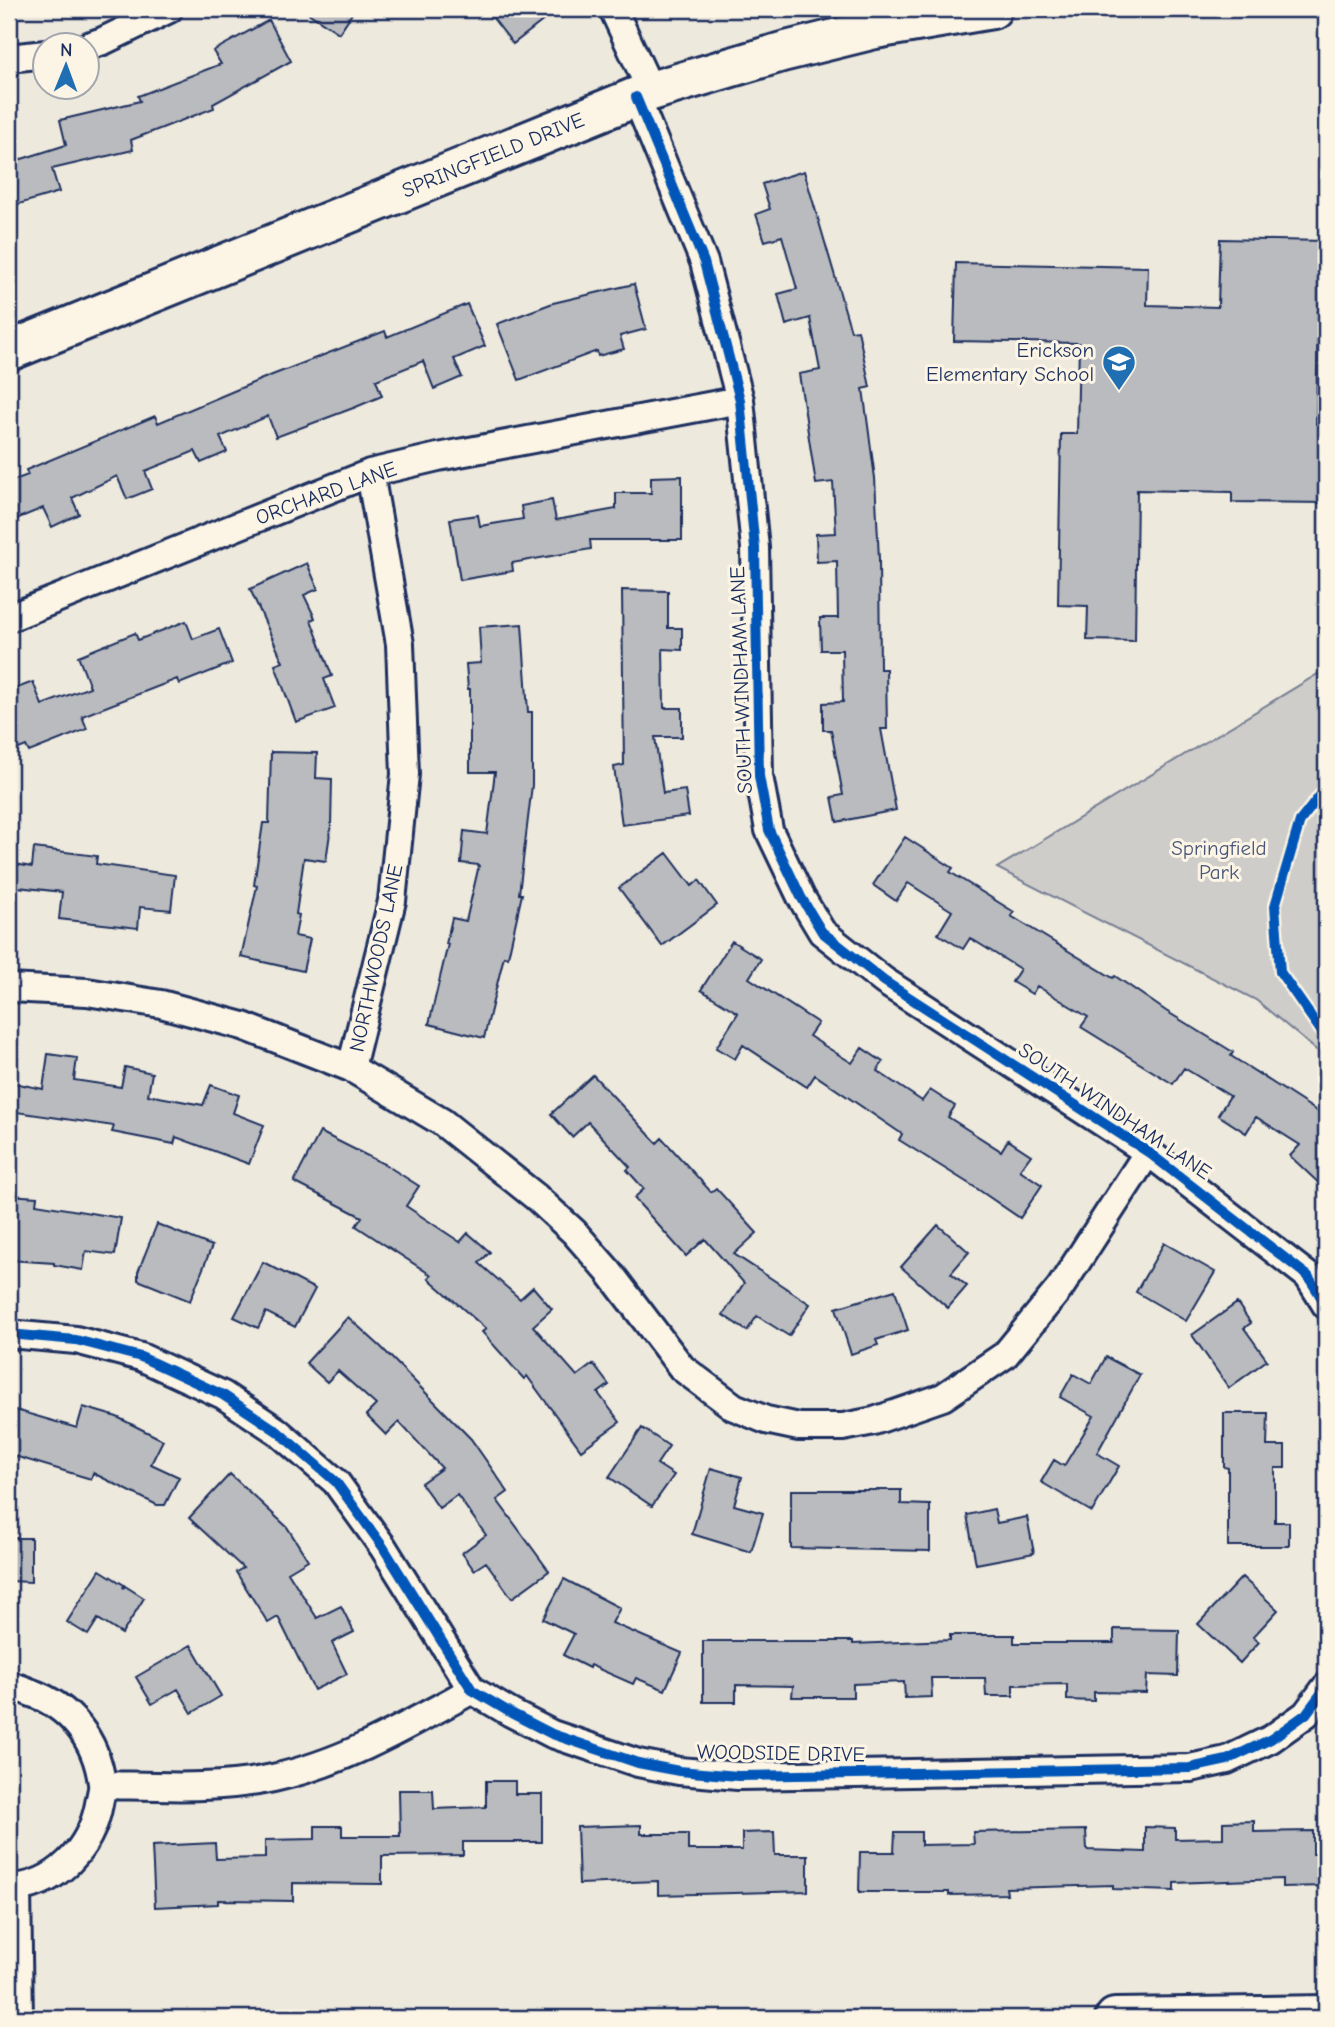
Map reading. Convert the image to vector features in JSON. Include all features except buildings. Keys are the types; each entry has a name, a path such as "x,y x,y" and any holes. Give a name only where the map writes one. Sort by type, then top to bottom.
{"street":[{"path":"102,41 169,9"},
{"name":"SOUTH WINDHAM LANE","path":"613,9 704,262 740,400 755,548 759,776 769,830 801,897 822,932 884,981 1148,1152 1308,1276 1326,1305"},
{"name":"SPRINGFIELD DRIVE","path":"9,351 644,94 782,52 875,29 992,9"},
{"path":"9,58 32,56"},
{"name":"ORCHARD LANE","path":"9,618 370,473 438,457 740,400"},
{"name":"NORTHWOODS LANE","path":"351,1068 392,901 405,774 400,644 370,473"},
{"path":"9,988 87,992 161,1004 243,1026 351,1068 442,1122 536,1197 574,1232 609,1272 682,1368 734,1408 766,1420 799,1427 843,1427 874,1421 943,1398 1005,1355 1060,1288 1148,1152"},
{"name":"WOODSIDE DRIVE","path":"9,1334 76,1340 142,1357 223,1395 277,1431 336,1482 383,1547 472,1690 552,1734 638,1763 679,1771 738,1776 1190,1768 1227,1760 1271,1739 1306,1714 1326,1687"},
{"path":"9,1686 49,1699 77,1722 95,1754 103,1785 97,1815 87,1840 72,1861 50,1877 13,1888 19,2018"},
{"path":"103,1785 223,1785 273,1778 354,1751 398,1731 472,1690"},
{"path":"1115,2018 1326,2015"}],"green space":[{"name":"Springfield Park","path":"1326,669 1326,1058 1256,1000 997,868"}],"cycle path":[{"path":"636,97 704,262 740,400 755,548 759,776 769,830 801,897 822,932 884,981 1148,1152 1308,1276 1326,1305"},
{"path":"1326,788 1300,821 1275,906 1280,972 1326,1038"},
{"path":"9,1334 76,1340 141,1357 223,1395 277,1431 336,1482 383,1547 472,1690 552,1734 638,1763 679,1771 738,1776 1190,1768 1227,1760 1271,1739 1306,1714 1326,1687"}],"place":[{"name":"Erickson Elementary School","path":"1119,392"}]}
